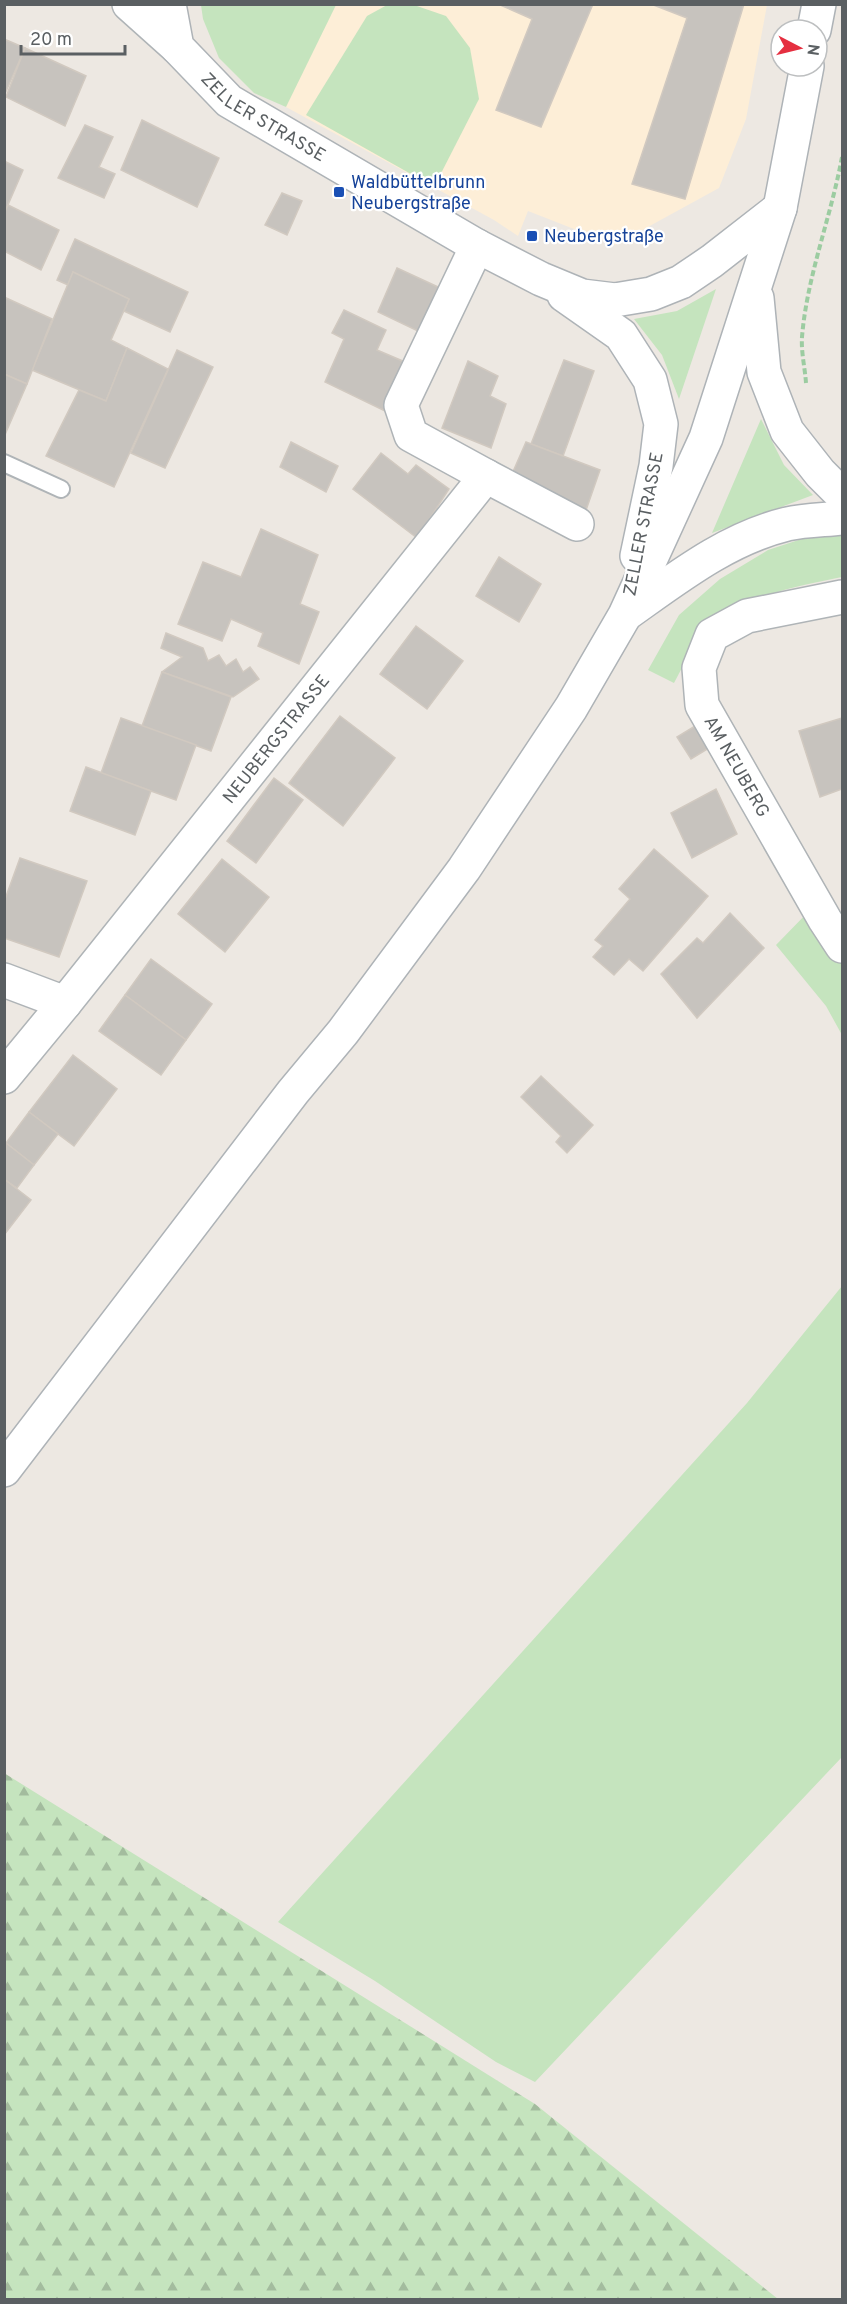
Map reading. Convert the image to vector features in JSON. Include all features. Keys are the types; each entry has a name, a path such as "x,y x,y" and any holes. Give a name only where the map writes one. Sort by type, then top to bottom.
{"main road":[{"name":"ZELLER STRASSE","path":"129,4 177,47 230,101 477,246 541,279 582,296 615,300 651,294 681,282 780,208"},
{"path":"169,4 177,47"},
{"path":"4,1470 293,1092 343,1032 464,869 571,708 625,615 706,438 780,208 805,78"},
{"path":"477,246 401,405 411,435 577,524"},
{"name":"ZELLER STRASSE","path":"541,279 621,335 650,380 661,424 656,466 625,615"},
{"path":"756,286 764,372 787,431 820,473 843,495"},
{"name":"NEUBERGSTRASSE","path":"4,1077 486,476"},
{"name":"ZELLER STRASSE","path":"625,615 685,572 735,541 788,524 843,518"},
{"name":"AM NEUBERG","path":"843,597 747,616 712,635 699,668 702,705 814,902 843,946"},
{"path":"4,980 65,1003"}],"lane":[{"path":"4,463 62,489"}],"path":[{"path":"807,394 802,338 813,279 843,157"}],"shaded area":[{"path":"272,5 767,5 746,119 719,188 615,245 528,211 518,236 494,220 286,107 236,75"}],"green space":[{"path":"201,4 336,5 286,107 254,93 219,58 203,19"},
{"path":"387,5 414,5 446,16 470,48 479,99 434,187 306,115 367,16"},
{"path":"716,289 679,399 662,355 634,319 677,311"},
{"path":"761,419 784,465 813,495 712,533"},
{"path":"842,533 842,577 770,594 734,608 719,617 702,632 674,683 648,670 679,615 720,579 768,550 814,535"},
{"path":"811,909 842,951 842,1035 826,1006 776,945"},
{"path":"842,1286 842,1757 535,2082 496,2062 375,1981 278,1922 747,1403"},
{"path":"4,1773 535,2104 778,2299 5,2299"}],"building":[{"path":"498,4 593,4 541,127 496,110 532,19"},
{"path":"651,4 744,4 685,199 632,184 687,18"},
{"path":"4,39 25,48 4,96"},
{"path":"25,48 86,76 65,126 6,97"},
{"path":"142,120 219,158 197,207 121,170"},
{"path":"85,125 113,137 99,167 115,174 104,198 58,178"},
{"path":"4,161 23,170 4,214"},
{"path":"282,193 302,201 287,235 265,225"},
{"path":"8,205 59,230 41,270 4,251 4,214"},
{"path":"75,239 188,292 170,332 124,311 129,299 73,272 68,285 57,280"},
{"path":"397,268 438,287 420,332 378,312"},
{"path":"73,272 129,299 111,340 127,348 106,401 32,370"},
{"path":"4,297 52,319 27,384 4,374"},
{"path":"344,310 386,330 377,350 405,362 385,411 325,382 344,339 332,333"},
{"path":"127,348 168,369 114,487 46,456 79,390 106,401"},
{"path":"177,350 213,367 165,468 131,453"},
{"path":"564,360 594,371 563,456 531,444"},
{"path":"468,361 498,376 490,396 506,404 491,448 442,428"},
{"path":"4,374 27,384 4,437"},
{"path":"291,442 338,466 326,492 280,467"},
{"path":"526,442 600,470 584,516 508,483"},
{"path":"381,453 408,474 416,465 449,489 417,538 353,489"},
{"path":"261,529 318,555 300,604 319,612 299,664 258,646 263,633 231,619 222,641 178,624 203,562 241,577"},
{"path":"499,557 541,584 519,622 476,596"},
{"path":"416,626 463,661 427,709 380,674"},
{"path":"166,633 203,648 208,661 219,655 226,666 236,659 243,672 250,667 259,679 233,697 162,672 182,657 161,648"},
{"path":"162,672 231,697 211,751 142,726"},
{"path":"340,716 395,758 343,826 289,783"},
{"path":"121,718 196,745 176,800 101,773"},
{"path":"842,718 842,789 820,797 799,731"},
{"path":"695,726 709,748 691,759 677,737"},
{"path":"86,767 151,791 135,835 70,811"},
{"path":"274,778 303,800 256,863 227,841"},
{"path":"716,789 737,834 692,858 671,813"},
{"path":"654,849 708,896 643,971 629,959 614,975 593,957 603,946 595,940 630,899 619,889"},
{"path":"20,858 87,881 59,957 4,938 4,902"},
{"path":"222,859 269,897 225,952 178,914"},
{"path":"730,913 764,948 697,1018 661,974 697,938 703,943"},
{"path":"151,959 212,1004 186,1040 125,995"},
{"path":"125,995 186,1040 161,1075 99,1031"},
{"path":"73,1055 117,1089 74,1146 29,1112"},
{"path":"541,1076 593,1125 567,1153 556,1142 561,1136 521,1097"},
{"path":"29,1112 58,1134 34,1165 6,1143"},
{"path":"6,1143 34,1165 17,1188 4,1179"},
{"path":"4,1179 31,1200 4,1235"}],"place":[{"name":"Waldbüttelbrunn Neubergstraße","path":"339,192"},
{"name":"Neubergstraße","path":"532,236"}]}
